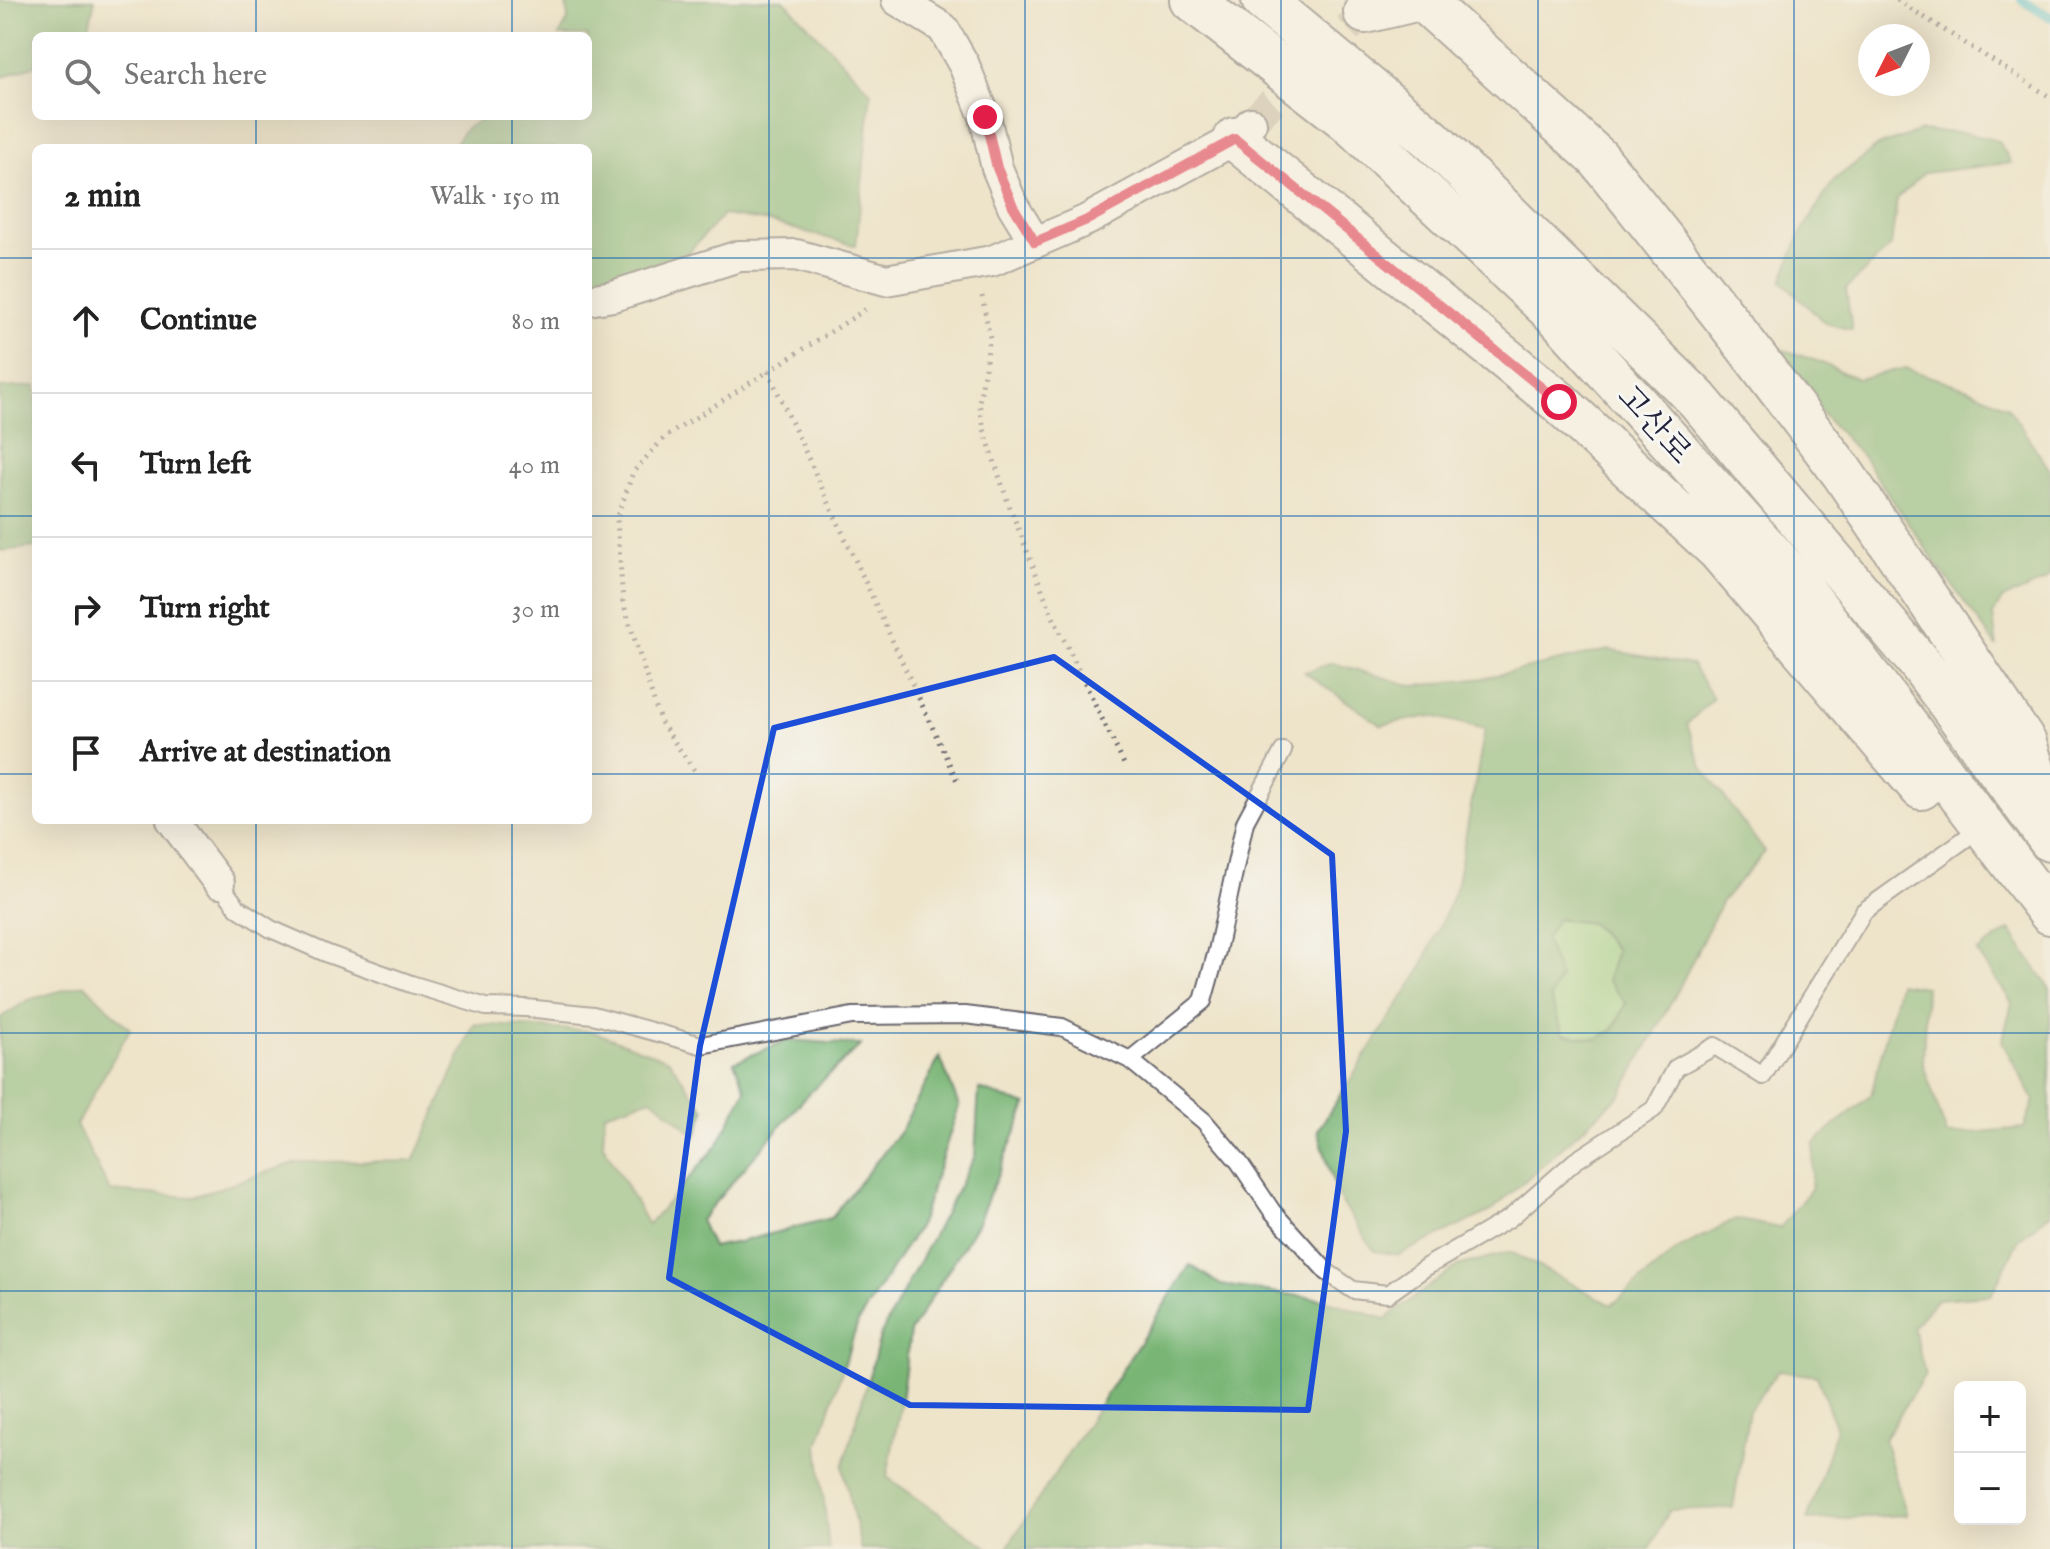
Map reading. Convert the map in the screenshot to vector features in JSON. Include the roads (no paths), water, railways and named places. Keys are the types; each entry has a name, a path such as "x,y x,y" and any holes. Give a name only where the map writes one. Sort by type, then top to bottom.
{"street":[{"path":"897,0 943,28 964,65 985,117 997,168 1013,206 1035,242"},
{"name":"고산로","path":"1192,0 1348,121 1559,318 1797,582 2049,911"},
{"name":"고산로","path":"1263,0 1432,140 1697,399 1921,665 2050,840"},
{"path":"1365,12 1415,0"},
{"path":"1423,0 1598,158 1726,319 1842,472 2025,743 2050,824"},
{"path":"592,299 613,296 739,256 796,255 886,280 992,261 1087,220 1243,131 1559,402 1719,551 1965,839 2049,911"},
{"path":"175,824 219,883"}],"lane":[{"path":"1130,1060 1203,1001 1245,822 1283,751"},
{"path":"219,883 238,908 271,929 328,954 411,984 486,1007 593,1015 701,1045 852,1016 965,1015 1062,1027 1130,1060 1204,1121 1239,1162 1272,1211 1327,1272 1353,1290 1388,1294 1426,1267 1510,1218 1575,1161 1654,1109 1676,1068 1715,1046 1763,1076 1864,911 1965,839"}],"waterway":[{"path":"2022,0 2050,17"}],"tunnel":[{"path":"1251,123 1365,12"}]}
